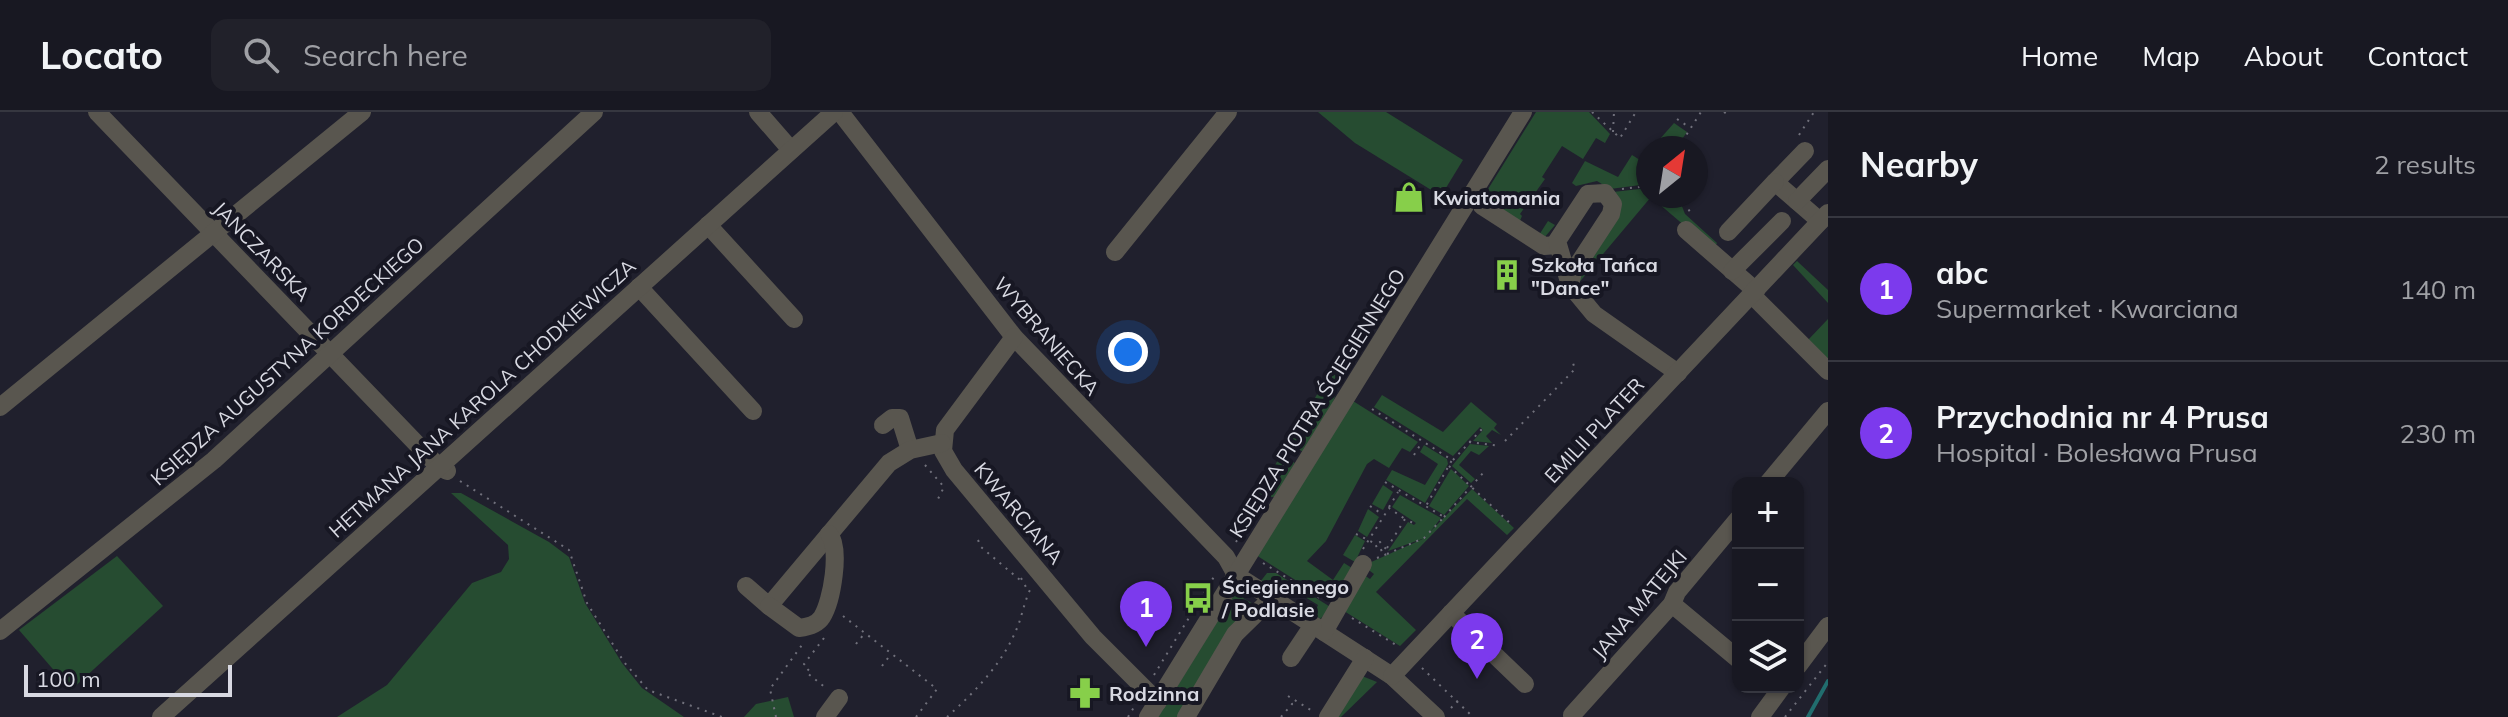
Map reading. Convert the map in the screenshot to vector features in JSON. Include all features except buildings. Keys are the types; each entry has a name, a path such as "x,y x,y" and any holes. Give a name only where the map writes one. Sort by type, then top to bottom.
{"street":[{"name":"JANCZARSKA","path":"97,112 444,469"},
{"path":"0,407 362,112"},
{"name":"KSIĘDZA AUGUSTYNA KORDECKIEGO","path":"0,631 214,460 594,112"},
{"path":"758,112 791,150"},
{"name":"HETMANA JANA KAROLA CHODKIEWICZA","path":"161,717 444,469 639,287 834,112"},
{"name":"WYBRANIECKA","path":"840,112 1014,337 1226,557 1228,570"},
{"path":"1115,252 1228,112"},
{"name":"KSIĘDZA PIOTRA ŚCIEGIENNEGO","path":"1153,710 1228,570 1523,112"},
{"path":"1728,232 1775,182 1801,144"},
{"path":"1797,201 1828,169"},
{"path":"1775,182 1797,201 1824,217"},
{"path":"1570,285 1573,272 1611,214 1613,204 1605,193 1588,194 1557,245 1570,285 1594,314 1678,373"},
{"path":"1482,206 1544,246 1557,245"},
{"name":"EMILII PLATER","path":"1392,676 1824,217"},
{"path":"1732,271 1782,221"},
{"path":"1690,224 1828,371"},
{"path":"708,225 794,319"},
{"path":"639,287 753,411"},
{"path":"769,606 889,463 910,450 936,450 945,430 1014,337"},
{"path":"1773,477 1828,411"},
{"path":"883,425 892,418 900,418 910,450"},
{"name":"KWARCIANA","path":"936,450 1153,710"},
{"name":"JANA MATEJKI","path":"1572,715 1672,604 1677,592 1732,526"},
{"path":"746,586 793,626 805,627 823,615 836,558 829,534"},
{"path":"1291,658 1319,628 1363,564"},
{"path":"1228,570 1392,676 1442,714"},
{"path":"1186,717 1235,634 1272,598"},
{"path":"1672,604 1732,654"},
{"path":"1451,613 1525,684"},
{"path":"1804,658 1828,626"},
{"path":"1325,717 1365,658"},
{"path":"1760,717 1775,693"},
{"path":"825,717 839,698"}],"path":[{"path":"1592,112 1620,138 1636,112"},
{"path":"1613,133 1614,112"},
{"path":"1686,136 1701,112"},
{"path":"1801,144 1814,112"},
{"path":"1677,119 1691,128"},
{"path":"1605,193 1636,188"},
{"path":"1684,208 1690,224"},
{"path":"1505,441 1575,369 1573,363"},
{"path":"1372,409 1452,460"},
{"path":"1426,506 1452,460 1482,429"},
{"path":"1414,455 1423,441"},
{"path":"1469,442 1500,446"},
{"path":"936,450 923,463 944,487 938,499"},
{"path":"1449,466 1524,536"},
{"path":"444,469 505,512 569,550 587,603 624,662 648,690 722,717"},
{"path":"1399,490 1362,550 1363,564 1424,538 1483,473"},
{"path":"1385,482 1444,517"},
{"path":"1370,506 1384,515"},
{"path":"1389,508 1413,523"},
{"path":"1385,549 1405,519"},
{"path":"1356,534 1375,544 1380,542 1387,554"},
{"path":"947,717 985,680 1006,648 1028,597 1021,579 981,547 978,540"},
{"path":"1256,558 1332,606"},
{"path":"1150,681 1228,570"},
{"path":"1343,612 1396,645"},
{"path":"841,615 937,689 916,717"},
{"path":"776,717 770,689 804,642 805,627"},
{"path":"832,627 804,664 809,669 806,672 839,698"},
{"path":"856,644 865,633"},
{"path":"882,666 891,653"},
{"path":"1415,660 1473,717"},
{"path":"1785,717 1828,662"},
{"path":"1288,696 1325,717"},
{"path":"1442,714 1461,697"},
{"path":"1281,717 1292,704 1298,703"}],"green space":[{"path":"1318,112 1386,112 1463,160 1441,196 1355,143"},
{"path":"1536,112 1589,112 1610,134 1605,143 1596,138 1583,159 1562,146 1542,177 1545,179 1520,214 1519,223 1539,235 1548,221 1555,225 1544,238 1480,202"},
{"path":"1674,123 1687,132 1684,136 1663,136"},
{"path":"1632,155 1636,158 1636,186 1610,189 1597,181 1576,186 1572,183 1585,161 1618,177"},
{"path":"1636,189 1636,208 1642,208 1577,285 1572,284 1613,192"},
{"path":"1664,208 1683,208 1685,214 1717,243 1713,250"},
{"path":"1797,261 1828,290 1828,303 1793,265"},
{"path":"1370,308 1377,314 1359,341 1352,337"},
{"path":"1828,319 1828,360 1808,340"},
{"path":"1346,346 1353,350 1296,442 1291,438"},
{"path":"1356,351 1333,403 1303,452 1297,448"},
{"path":"1382,395 1443,432 1471,402 1497,424 1494,428 1501,435 1492,430 1486,436 1492,443 1473,441 1483,430 1480,427 1453,456 1374,407"},
{"path":"1353,401 1418,442 1410,452 1402,448 1389,468 1374,459 1367,464 1326,541 1307,561 1333,580 1344,563 1352,568 1330,602 1256,555"},
{"path":"1470,444 1489,446 1479,455 1471,451 1459,465 1475,479 1471,483 1452,466"},
{"path":"1424,445 1447,459 1448,464 1425,503 1386,480 1392,470 1425,485 1438,464 1420,452"},
{"path":"1281,455 1286,458 1254,510 1250,507"},
{"path":"1289,460 1295,463 1275,497 1266,497"},
{"path":"1451,469 1469,486 1444,515 1429,506"},
{"path":"1383,485 1393,492 1383,510 1372,504"},
{"path":"1472,489 1514,528 1507,535 1467,499 1376,592 1416,630 1400,646 1344,611 1364,575 1370,579 1374,574 1366,568 1369,563 1425,538 1388,551 1408,522 1416,523 1392,507 1400,495 1441,518 1430,532"},
{"path":"451,493 461,493 549,542 569,557 585,603 622,663 642,688 684,717 337,717 387,685 472,583 501,572 509,559 508,545"},
{"path":"1368,509 1379,517 1367,537 1358,531"},
{"path":"1355,535 1365,541 1355,562 1343,555"},
{"path":"117,556 163,606 71,690 19,630"},
{"path":"1267,573 1276,573 1332,608 1320,619 1314,614 1318,605 1274,578 1270,585 1260,582"},
{"path":"1248,590 1243,598 1255,605 1183,717 1158,717 1236,591"},
{"path":"1362,676 1377,682 1341,717 1331,717"},
{"path":"788,697 794,717 744,717 756,704"}],"waterway":[{"path":"1808,717 1828,681"}],"place":[{"name":"Kwiatomania","path":"1409,197"},
{"name":"Szkoła Tańca \"Dance\"","path":"1507,275"},
{"name":"Ściegiennego / Podlasie","path":"1198,598"},
{"name":"abc","path":"1146,647"},
{"name":"Przychodnia nr 4 Prusa","path":"1477,679"},
{"name":"Rodzinna","path":"1085,693"}]}
